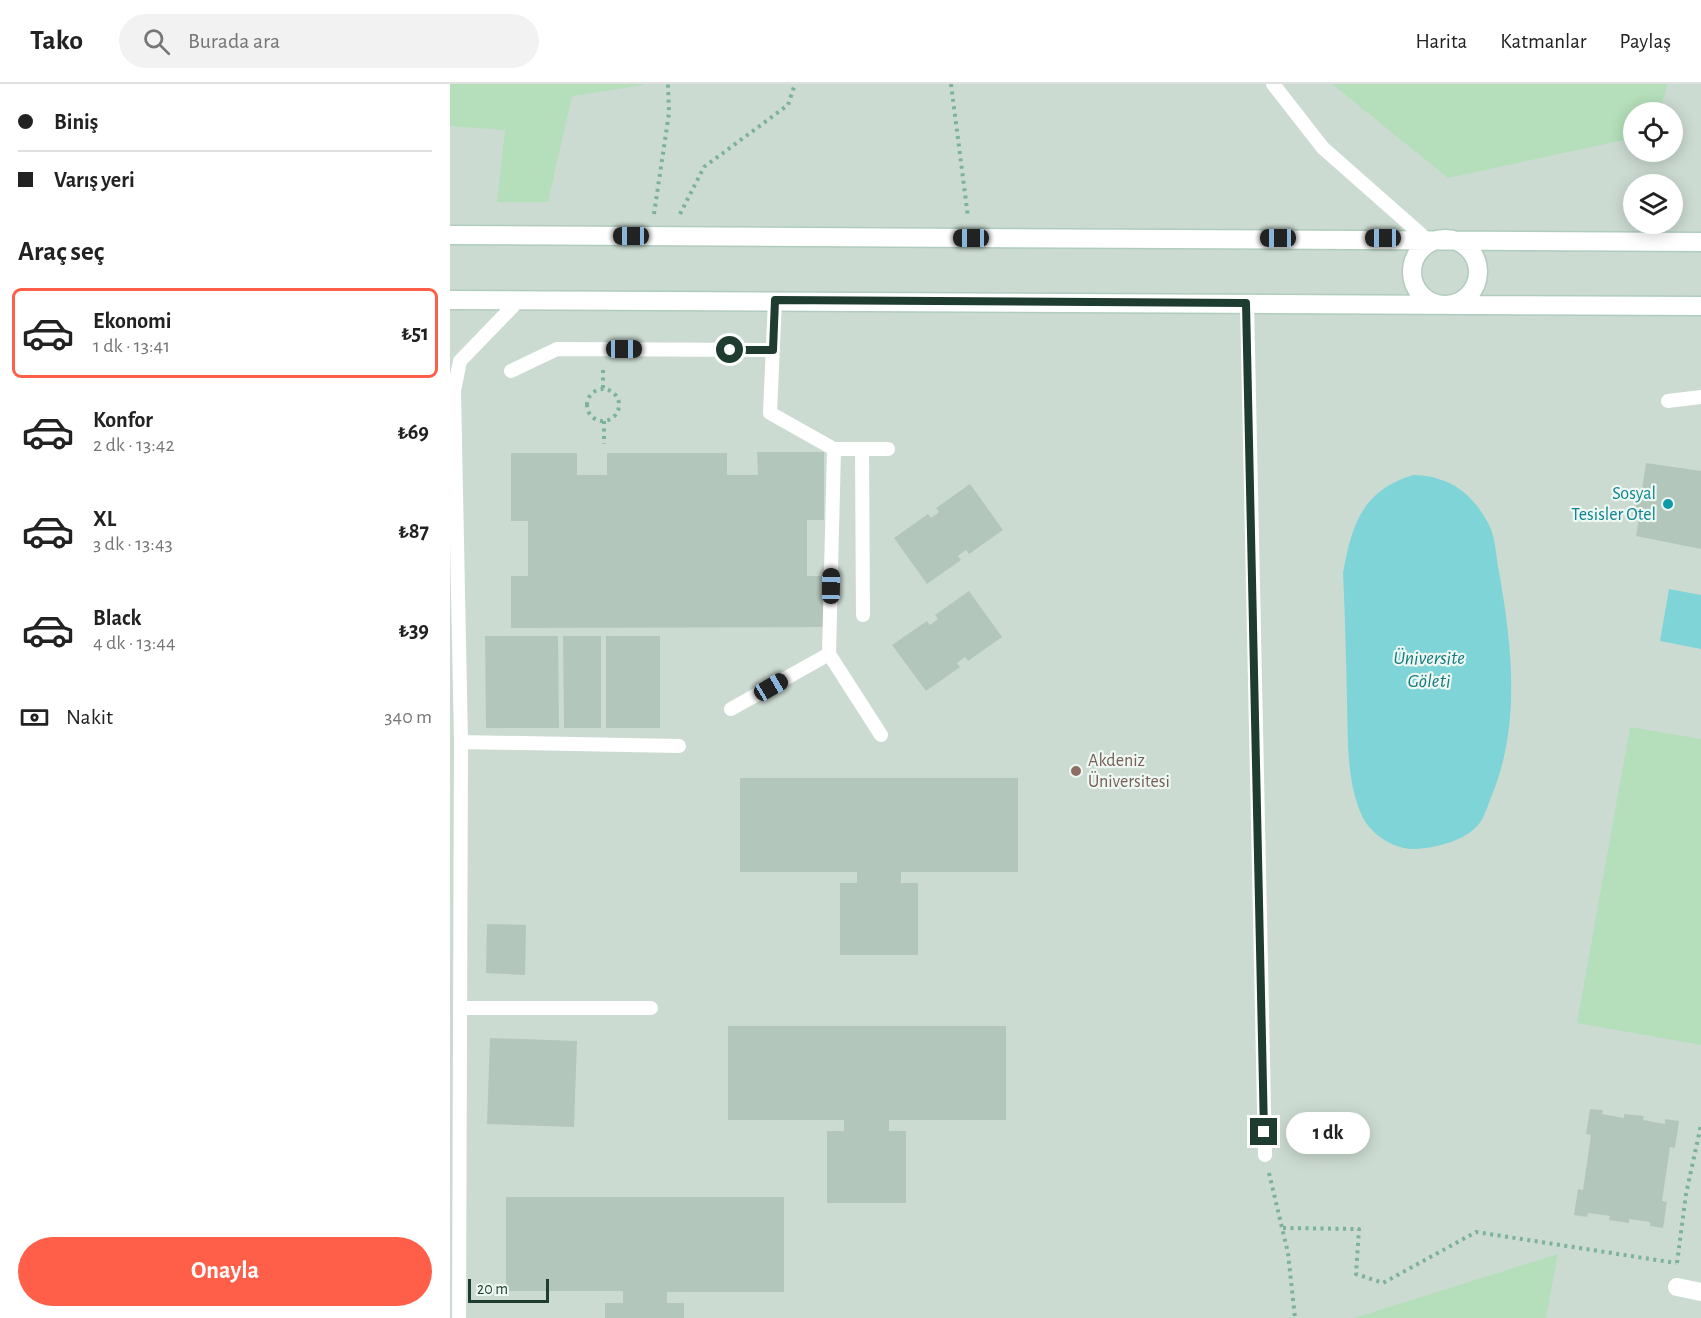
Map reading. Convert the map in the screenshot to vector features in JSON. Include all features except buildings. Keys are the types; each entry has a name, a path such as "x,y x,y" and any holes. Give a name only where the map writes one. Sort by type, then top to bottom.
{"street":[{"path":"450,235 1425,238 1701,242"},
{"path":"1445,239 1453,240 1468,248 1477,263 1478,271 1474,288 1469,295 1462,300 1446,304 1437,304 1422,296 1417,289 1412,272 1413,264 1421,249 1428,243 1445,239"},
{"path":"450,300 1701,306"},
{"path":"1677,1287 1701,1292"}],"lane":[{"path":"1273,84 1323,148 1425,238"},
{"path":"459,1318 461,742 452,390 460,361 519,300"},
{"path":"775,300 770,413 834,449 888,449"},
{"path":"1246,303 1265,1155"},
{"path":"512,371 557,348 773,350"},
{"path":"1668,401 1701,397"},
{"path":"834,449 829,654 881,735"},
{"path":"861,450 863,615"},
{"path":"731,709 829,654"},
{"path":"461,742 679,746"},
{"path":"460,1008 651,1008"}],"path":[{"path":"661,236 654,214 669,113 668,84"},
{"path":"661,236 704,167 788,105 795,84"},
{"path":"951,84 971,238"},
{"path":"603,388 615,393 620,404 615,416 604,421 592,417 587,405 591,393 603,388"},
{"path":"604,421 604,444"},
{"path":"1677,1287 1677,1263 1686,1194 1701,1125"},
{"path":"1265,1155 1288,1253 1295,1318"},
{"path":"1283,1228 1359,1229 1356,1274 1383,1283 1476,1232 1677,1263"}],"shaded area":[{"name":"Akdeniz Üniversitesi","path":"450,84 1701,84 1701,1318 450,1318"}],"green space":[{"path":"450,84 644,85 572,96 548,202 497,202 505,130 450,126"},
{"path":"1332,84 1668,84 1662,102 1623,102 1623,140 1448,178"},
{"path":"1630,727 1701,739 1701,1045 1577,1023"},
{"path":"1558,1254 1546,1318 1354,1318"}],"water":[{"name":"Üniversite Göleti","path":"1413,475 1438,479 1459,489 1476,505 1490,527 1495,543 1507,628 1511,684 1507,740 1501,768 1481,821 1473,830 1459,839 1434,847 1409,849 1385,840 1372,830 1362,816 1353,788 1348,744 1343,573 1351,539 1362,512 1382,490"},
{"path":"1669,589 1701,595 1701,649 1660,641"}],"place":[{"name":"Sosyal Tesisler Otel","path":"1668,504"},
{"name":"Akdeniz Üniversitesi","path":"1076,771"}],"route":[{"path":"730,350 773,350 775,300 1246,303 1264,1132"}]}
